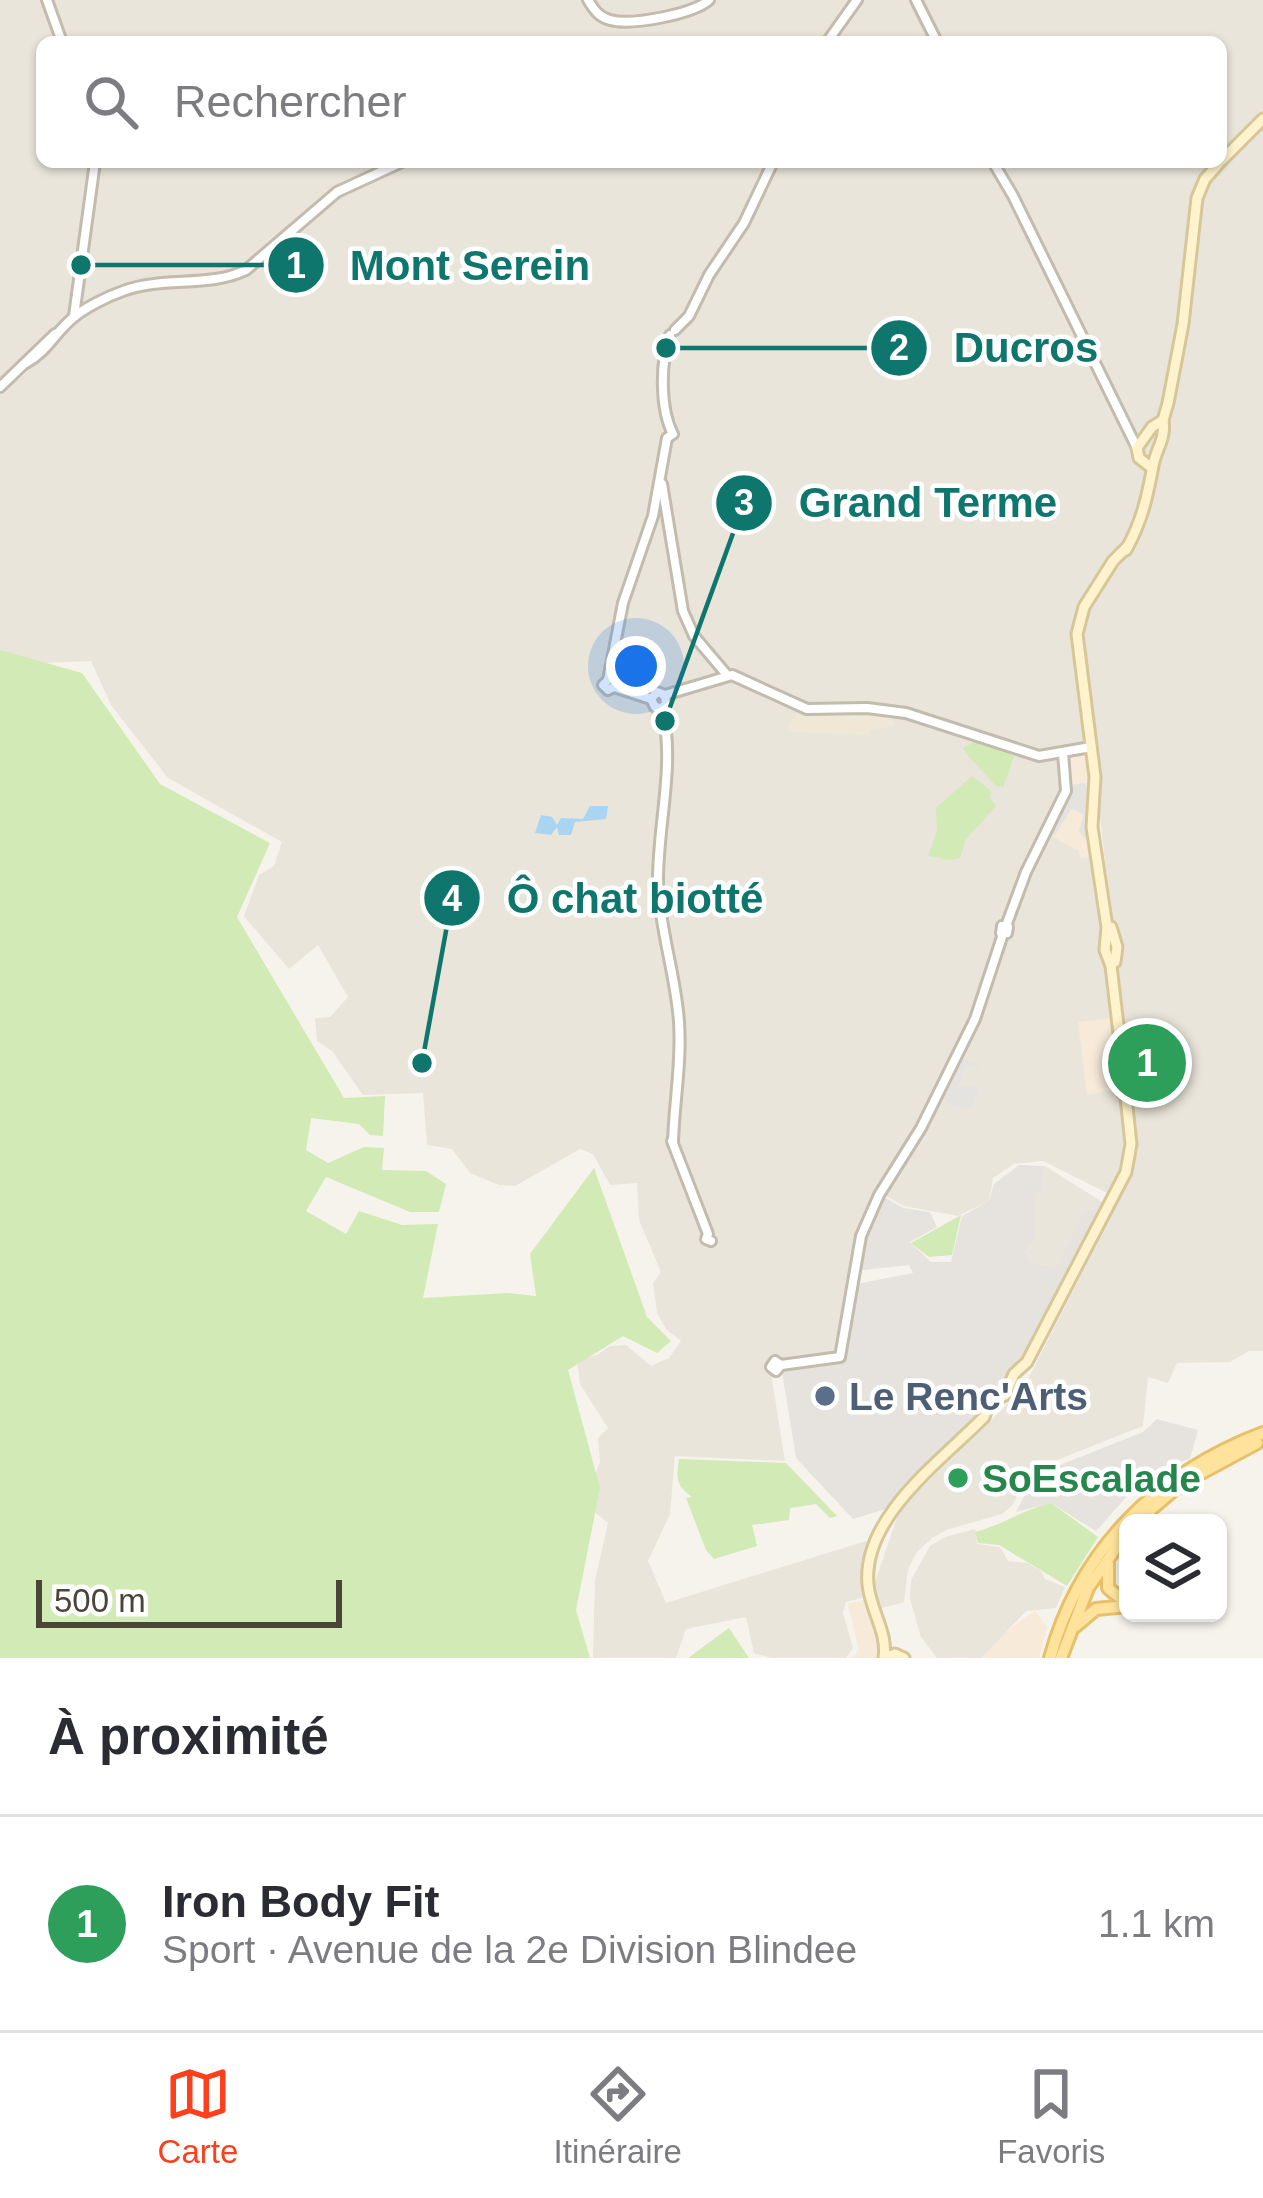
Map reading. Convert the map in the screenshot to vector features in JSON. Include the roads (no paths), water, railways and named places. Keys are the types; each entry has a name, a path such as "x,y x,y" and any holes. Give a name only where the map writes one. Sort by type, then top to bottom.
{"main road":[{"path":"1227,154 1263,119"},
{"path":"991,1409 990,1401 1008,1391 1027,1364 1129,1165 1128,1091 1077,627 1082,611 1127,547 1145,512 1151,463 1165,437 1161,425 1184,325 1196,198 1214,168"},
{"path":"1151,463 1138,456 1138,442 1161,425"},
{"path":"894,1657 886,1645 868,1581 880,1536 896,1504 991,1409"},
{"path":"872,1598 874,1572 896,1511 991,1409"},
{"path":"1144,1514 1195,1474 1263,1437"},
{"path":"1058,1658 1077,1588 1097,1554 1134,1511 1189,1468 1263,1437"},
{"path":"1058,1658 1088,1588 1119,1545"},
{"path":"1119,1546 1106,1573 1112,1593 1119,1598"},
{"path":"1058,1658 1089,1613 1119,1605"}],"street":[{"path":"47,0 60,36"},
{"path":"588,0 597,13 619,22 689,12 710,0"},
{"path":"831,36 857,0"},
{"path":"916,0 934,36"},
{"path":"75,314 94,168"},
{"path":"0,387 75,314 137,286 235,275 338,192 389,168"},
{"path":"662,708 611,683 623,603 661,484 667,438 661,431 668,425 664,370 673,332 689,316 709,275 744,223 769,168"},
{"path":"996,168 1138,442"},
{"path":"661,484 682,611 702,647 727,675 807,709 906,713 1039,756 1089,747"},
{"path":"658,496 667,503"},
{"path":"651,699 657,692 665,695 727,675"},
{"path":"662,708 665,695"},
{"path":"662,708 667,738 658,890 675,988 680,1053 673,1143 708,1234"},
{"path":"781,1365 840,1357 861,1236 970,1030 1024,874 1066,791 1063,753"}],"water":[{"path":"590,806 608,806 606,819 575,822 571,835 559,835 557,827 551,835 535,833 541,815 552,817 557,825 561,818 583,819"}],"place":[{"name":"Mont Serein","path":"81,265"},
{"name":"Ducros","path":"666,348"},
{"name":"Grand Terme","path":"665,721"},
{"name":"Ô chat biotté","path":"422,1063"},
{"name":"Iron Body Fit","path":"1147,1063"},
{"name":"Le Renc'Arts","path":"825,1396"},
{"name":"SoEscalade","path":"958,1478"}]}
